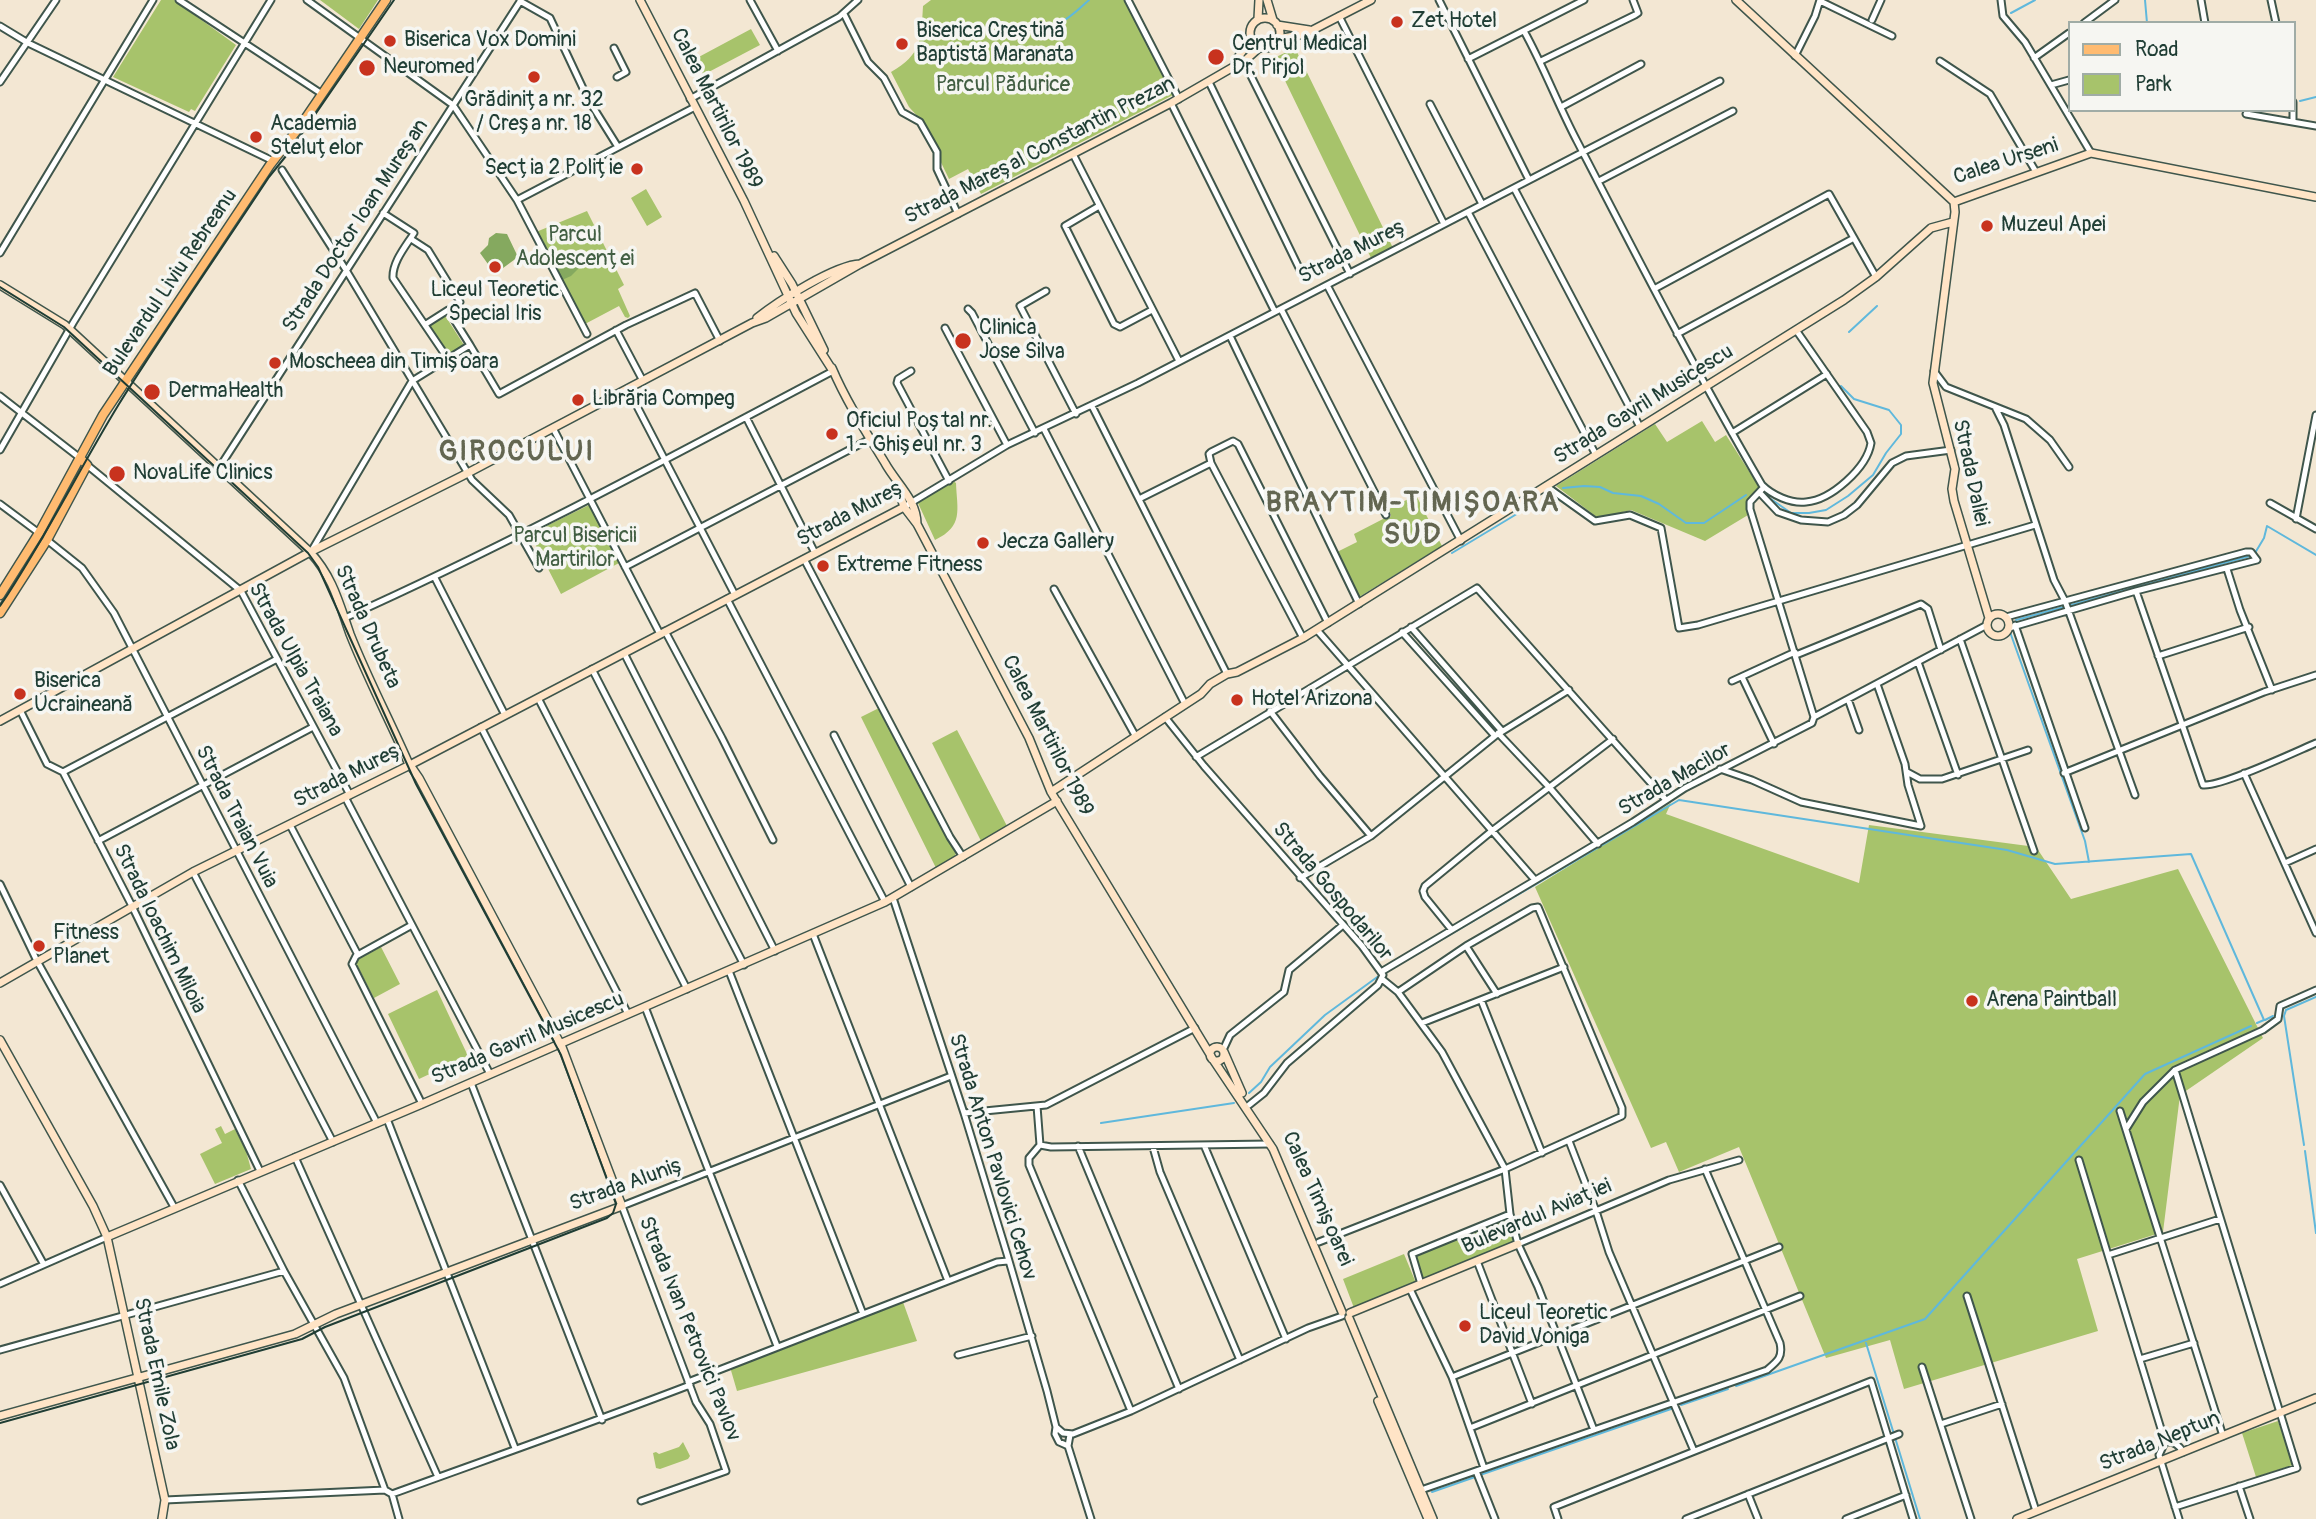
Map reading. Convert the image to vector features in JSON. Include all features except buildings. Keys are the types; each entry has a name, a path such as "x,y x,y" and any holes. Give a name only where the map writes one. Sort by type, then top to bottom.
{"main road":[{"name":"Bulevardul Liviu Rebreanu","path":"0,595 39,533 103,415 273,161 365,40 386,0"},
{"name":"Strada Ulpia Traiana","path":"80,458 87,465"},
{"path":"0,612 47,540 87,465"}],"street":[{"path":"0,82 56,0"},
{"path":"0,253 153,0"},
{"path":"179,0 322,94"},
{"path":"0,450 69,330 271,0"},
{"path":"307,0 453,105 517,200 587,334"},
{"name":"Calea Martirilor 1989","path":"640,0 833,371 870,439 896,482 905,491 917,524 1029,738 1051,792 1212,1057 1247,1105"},
{"path":"750,0 778,51"},
{"path":"691,99 844,14 858,0"},
{"path":"1128,0 1278,310 1386,515"},
{"path":"1258,19 1259,0"},
{"path":"1267,0 1278,39"},
{"path":"1309,30 1275,23 1266,18 1258,19 1251,26 1251,40 1260,47 1273,46 1278,39 1305,34 1371,0"},
{"path":"1439,0 1529,180"},
{"path":"1468,60 1584,0"},
{"path":"1541,61 1635,15 1638,8 1633,0"},
{"name":"Calea Urseni","path":"1736,0 1954,202 2091,153 2316,197"},
{"path":"1872,20 1881,0"},
{"path":"2001,0 2003,16 2025,42 2091,153"},
{"path":"2087,21 2115,0"},
{"path":"2200,0 2205,21"},
{"path":"2271,0 2276,21"},
{"path":"520,1 550,18 588,99 618,147"},
{"name":"Strada Doctor Ioan Mureșan","path":"218,468 520,1"},
{"path":"1796,56 1820,1 1892,36"},
{"path":"844,14 868,62 884,78 902,112 920,122 937,152 937,169 958,214"},
{"path":"1339,16 1444,224"},
{"path":"0,26 27,43 273,161"},
{"path":"1524,31 1704,386 1762,490 1778,512 1801,520 1828,522 1857,505 1886,469 1900,458 1951,450"},
{"path":"2034,58 2068,34"},
{"name":"Strada Mareșal Constantin Prezan","path":"1235,66 1236,60 1251,40"},
{"name":"Strada Mareșal Constantin Prezan","path":"0,721 310,552 467,473 720,341 794,298 1175,101 1244,62 1260,47"},
{"path":"614,48 626,72 617,77"},
{"path":"1940,61 1990,94 2036,172"},
{"path":"1244,62 1350,274"},
{"path":"1561,107 1641,64"},
{"name":"Strada Mureș","path":"0,983 193,872 410,765 908,505 1007,446 1092,406 1350,274 1720,80"},
{"path":"2051,85 2068,80"},
{"path":"1209,82 1301,272"},
{"path":"1430,103 1482,204"},
{"path":"517,200 695,107"},
{"path":"1599,181 1733,111"},
{"path":"2293,112 2293,122"},
{"path":"2246,114 2316,126"},
{"path":"1073,154 1179,361"},
{"path":"282,170 346,270 467,473 477,488 509,515 539,568"},
{"path":"1514,188 1640,427"},
{"path":"1654,289 1829,194 1876,277"},
{"name":"Strada Daliei","path":"1954,202 1934,371 1935,394 1955,473 1952,493 1988,622"},
{"path":"1099,206 1065,226 1114,324 1120,327 1152,310"},
{"path":"1468,212 1596,455"},
{"path":"383,213 428,250 460,302"},
{"name":"Strada Gavril Musicescu","path":"1051,792 1227,674 1317,630 1843,300 1876,277 1926,233 1953,226"},
{"path":"412,236 393,271 393,278 448,359"},
{"path":"1677,334 1854,238"},
{"name":"Strada Drubeta","path":"0,285 69,330 310,552 340,600 345,618 410,765 561,1044"},
{"path":"1327,285 1461,541"},
{"path":"1046,291 1020,306 1076,414"},
{"path":"426,324 447,310 499,394 616,330 695,293 720,341"},
{"path":"968,309 1035,433"},
{"path":"945,328 1007,446"},
{"path":"616,330 643,381"},
{"path":"1762,490 1785,499 1810,502 1844,484 1869,454 1870,437 1796,330"},
{"path":"1230,335 1359,604"},
{"path":"310,552 412,381 470,345"},
{"path":"345,618 435,578 666,461 833,371"},
{"path":"1934,371 1946,387 2026,419 2042,431 2069,467"},
{"path":"911,372 898,379 897,383 949,481"},
{"path":"1731,433 1827,374"},
{"path":"628,389 701,528 731,597 885,902"},
{"name":"Strada Ulpia Traiana","path":"0,396 80,458"},
{"path":"1092,406 1227,674"},
{"path":"1995,407 2004,425 2054,580 2067,605 2134,795"},
{"path":"2296,519 2316,415"},
{"path":"746,416 815,553"},
{"path":"552,428 625,567 716,726 773,840"},
{"path":"1045,429 1185,704"},
{"path":"625,567 870,439"},
{"path":"1303,638 1211,463 1211,452 1236,442 1328,623"},
{"path":"1139,499 1211,463"},
{"name":"Strada Ulpia Traiana","path":"87,465 241,591 490,1074"},
{"path":"1546,486 1595,521 1630,514 1661,528 1679,628 1699,625 2035,524"},
{"path":"1762,490 1750,502 1750,509 1814,718"},
{"path":"2270,503 2316,529"},
{"path":"0,504 39,533"},
{"name":"Strada Traian Vuia","path":"47,540 82,568 109,605 134,648 235,851 377,1123"},
{"path":"2006,617 2067,605 2136,591 2257,560 2251,552 2246,552 2067,605 2012,627 1999,636 1991,633 1988,622 2000,614 2006,617 2012,627 2085,828"},
{"path":"804,559 963,857"},
{"path":"2227,569 2240,610 2272,690"},
{"path":"435,578 505,715"},
{"path":"1196,757 1477,588 1666,800"},
{"path":"1054,589 1136,737"},
{"path":"2136,591 2203,785 2212,785 2316,743"},
{"path":"1732,681 1795,653 1921,604 1925,606 1941,650"},
{"name":"Strada Macilor","path":"1382,975 1451,929 1598,844 1666,800 1720,769 1812,723 1814,718 1988,622"},
{"path":"1411,627 1498,734"},
{"path":"2158,656 2249,627"},
{"path":"1317,630 1535,880"},
{"path":"1402,632 1549,787 1598,844"},
{"path":"1960,639 2034,850"},
{"path":"624,653 775,951"},
{"path":"63,772 277,659"},
{"path":"1918,662 1958,775"},
{"path":"592,669 744,965"},
{"path":"2064,773 2316,675"},
{"path":"1742,677 1774,744"},
{"path":"1720,769 1801,802 1921,826 1907,772 1877,684"},
{"path":"1300,878 1371,836 1498,734 1569,690"},
{"path":"538,698 687,989"},
{"path":"1848,699 1859,730"},
{"name":"Strada Ioachim Miloia","path":"20,710 47,764 63,772 132,906 260,1171"},
{"path":"1269,711 1371,836"},
{"name":"Strada Gospodarilor","path":"1165,717 1196,757 1343,925 1382,975 1287,1063 1264,1093 1247,1105"},
{"path":"97,841 313,727"},
{"path":"481,727 628,1014"},
{"path":"834,735 911,887"},
{"path":"1451,929 1423,891 1425,886 1493,830 1613,739"},
{"path":"1907,772 1930,780 1958,775 2028,750"},
{"path":"2244,773 2316,933"},
{"name":"Strada Gavril Musicescu","path":"0,1284 43,1263 471,1083 885,902 1057,802"},
{"path":"290,825 358,955"},
{"path":"2285,863 2316,849"},
{"path":"193,872 333,1142"},
{"path":"0,884 37,961 174,1208"},
{"name":"Strada Anton Pavlovici Cehov","path":"893,898 964,1113 1032,1336 1057,1438 1068,1446"},
{"path":"1319,1242 1505,1169 1622,1116 1622,1108 1538,907 1466,946 1398,992"},
{"path":"412,925 358,955 353,961 354,968 422,1104"},
{"path":"1212,1057 1220,1060 1230,1035 1284,992 1289,970 1343,925"},
{"path":"813,934 948,1281"},
{"path":"1466,946 1497,994"},
{"path":"1422,1023 1564,967"},
{"path":"729,971 863,1314"},
{"path":"1382,975 1422,1023 1451,1067 1505,1169 1510,1214 1518,1244 1594,1430"},
{"path":"2126,1130 2143,1102 2175,1070 2263,1030 2278,1019 2280,1006 2316,990"},
{"path":"1481,1000 1542,1153"},
{"path":"645,1007 777,1346"},
{"path":"964,1113 1046,1105 1196,1030"},
{"name":"Calea Martirilor 1989","path":"1196,1030 1222,1050"},
{"name":"Strada Emile Zola","path":"0,1040 93,1206 107,1237 165,1500 162,1519"},
{"name":"Strada Ivan Petrovici Pavlov","path":"561,1044 689,1384 696,1402 710,1424 726,1471 642,1501"},
{"path":"1222,1050 1247,1105"},
{"path":"2175,1070 2297,1468 2175,1507"},
{"name":"Strada Aluniș","path":"0,1416 295,1334 361,1305 709,1173 951,1076"},
{"path":"471,1083 602,1420"},
{"name":"Calea Timișoarei","path":"1247,1105 1270,1144 1298,1203 1433,1519"},
{"name":"Calea Timișoarei","path":"1247,1105 1270,1135 1286,1164 1428,1519"},
{"path":"1037,1106 1040,1144 1029,1158 1029,1165 1131,1411"},
{"path":"2120,1111 2223,1436"},
{"path":"387,1119 515,1448"},
{"path":"1569,1141 1609,1252 1694,1451"},
{"path":"1040,1144 1051,1147 1270,1144"},
{"path":"1205,1145 1286,1339"},
{"path":"1078,1146 1179,1389"},
{"path":"1153,1147 1160,1172 1240,1360"},
{"path":"295,1157 438,1477"},
{"name":"Bulevardul Aviației","path":"1070,1435 1131,1411 1286,1339 1669,1180 1739,1160"},
{"path":"2079,1160 2165,1443 2160,1455 2161,1461 2179,1519"},
{"path":"1420,1490 1477,1474 1485,1468 1767,1370 1780,1359 1780,1343 1705,1170"},
{"path":"238,1180 284,1271 344,1378 385,1490"},
{"path":"0,1185 43,1263"},
{"path":"1420,1284 1412,1254 1510,1214"},
{"path":"2108,1255 2220,1219"},
{"path":"1451,1377 1779,1247"},
{"path":"392,1494 515,1448 602,1420 777,1346 997,1262 1008,1261"},
{"path":"1478,1261 1532,1404"},
{"path":"0,1350 284,1271"},
{"path":"1410,1289 1451,1377 1485,1468"},
{"path":"1470,1429 1800,1296"},
{"path":"1968,1296 2036,1511"},
{"path":"958,1355 1032,1336"},
{"path":"2140,1359 2194,1343"},
{"path":"1922,1367 1971,1519"},
{"path":"1558,1519 1553,1507 1871,1381 1893,1436 1913,1519"},
{"name":"Strada Neptun","path":"2017,1519 2316,1398"},
{"path":"1941,1424 2002,1404"},
{"path":"1056,1427 1070,1435 1068,1446 1090,1519"},
{"path":"1690,1518 1893,1436"},
{"path":"2165,1443 2176,1444 2183,1452"},
{"path":"1477,1474 1495,1519"},
{"path":"2239,1486 2250,1519"},
{"path":"165,1500 385,1490 392,1494 399,1519"},
{"path":"1748,1494 1758,1519"},
{"path":"1846,1519 1906,1495"}],"green space":[{"path":"161,0 174,0 236,45 195,111 191,109 189,112 113,77"},
{"path":"320,0 378,0 359,29"},
{"name":"Parcul Pădurice","path":"931,0 1125,0 1173,95 981,194 968,169 949,179 920,119 909,107 891,72 909,59 918,45 923,6"},
{"path":"751,29 760,45 703,75 695,59"},
{"path":"1295,48 1393,248 1371,258 1274,58"},
{"path":"646,189 662,217 647,226 631,198"},
{"name":"Parcul Adolescenței","path":"587,211 624,285 618,289 630,316 628,318 619,306 585,324 536,232"},
{"path":"496,233 507,234 518,257 499,271 493,271 480,253 488,245 489,238"},
{"path":"565,253 576,255 579,268 562,280 551,259"},
{"path":"444,314 464,345 449,354 429,324"},
{"path":"1702,421 1715,442 1726,435 1759,487 1747,501 1748,515 1705,541 1631,510 1598,518 1556,486 1655,424 1667,442"},
{"path":"952,480 956,483 957,516 951,529 935,540 918,503 921,498"},
{"path":"1416,495 1442,546 1359,597 1337,552 1357,542 1354,534 1388,519 1391,516 1389,509"},
{"name":"Parcul Bisericii Martirilor","path":"589,505 619,563 561,594 530,534"},
{"path":"879,708 956,853 954,858 936,868 861,717"},
{"path":"957,730 1007,826 981,841 932,743"},
{"path":"1671,803 1666,814 1859,883 1869,825 2036,847 2071,899 2178,869 2263,1038 2180,1095 2163,1232 2077,1259 2098,1331 1904,1389 1890,1340 1826,1358 1739,1147 1679,1172 1666,1142 1651,1148 1535,887"},
{"path":"381,947 400,984 374,998 355,961"},
{"path":"437,990 468,1056 419,1079 388,1014"},
{"path":"221,1126 225,1134 235,1129 251,1169 215,1184 200,1154 222,1143 215,1129"},
{"path":"1506,1218 1513,1243 1422,1281 1415,1257 1417,1255"},
{"path":"1404,1254 1416,1283 1354,1308 1343,1279"},
{"path":"903,1302 917,1341 737,1391 730,1367"},
{"path":"2278,1421 2293,1465 2256,1477 2242,1433"},
{"path":"683,1442 690,1456 688,1459 656,1468 653,1453 659,1454 679,1447"}],"waterway":[{"path":"1042,27 1062,22 1089,0"},
{"path":"2011,13 2035,0"},
{"path":"2145,0 2147,21"},
{"path":"2300,101 2316,97"},
{"path":"1849,332 1877,306"},
{"path":"1768,497 1791,513 1826,510 1873,475 1901,434 1901,425 1889,410 1854,399 1841,386"},
{"path":"1563,488 1600,487 1613,493 1641,496 1659,504 1686,523 1704,523 1746,495"},
{"path":"1452,553 1535,503"},
{"path":"2255,553 2264,538 2267,526 2316,555"},
{"path":"2016,620 2250,556"},
{"path":"2010,632 2085,841 2089,862"},
{"path":"1385,973 1679,800 2007,850 2055,864 2191,854 2264,1020 2257,1023"},
{"path":"1249,1093 1261,1082 1270,1067 1325,1015 1380,975"},
{"path":"2286,1010 2316,997"},
{"path":"2286,1010 2284,1016 2304,1145"},
{"path":"2265,1020 2273,1016"},
{"path":"1736,1386 1925,1319 2145,1074 2251,1026"},
{"path":"1101,1123 1234,1103"},
{"path":"2305,1151 2316,1233"},
{"path":"1866,1343 1920,1519"},
{"path":"1681,1405 1728,1389"},
{"path":"1480,1475 1671,1409"},
{"path":"1432,1492 1475,1477"}],"tram line":[{"path":"0,606 119,404 156,347 269,177 290,151 394,0"},
{"path":"0,287 64,327 308,553 318,567 416,784 561,1055 616,1204 613,1213 607,1218 325,1327 302,1339 0,1423"}],"place":[{"name":"Zet Hotel","path":"1397,22"},
{"name":"Biserica Vox Domini","path":"390,41"},
{"name":"Biserica Creștină Baptistă Maranata","path":"902,44"},
{"name":"Centrul Medical Dr. Pirjol","path":"1216,57"},
{"name":"Neuromed","path":"367,68"},
{"name":"Grădinița nr. 32 / Creșa nr. 18","path":"534,77"},
{"name":"Academia Steluțelor","path":"256,137"},
{"name":"Secția 2 Poliție","path":"637,169"},
{"name":"Muzeul Apei","path":"1987,226"},
{"name":"Liceul Teoretic Special Iris","path":"495,267"},
{"name":"Clinica Jose Silva","path":"963,341"},
{"name":"Moscheea din Timișoara","path":"275,363"},
{"name":"DermaHealth","path":"152,392"},
{"name":"Librăria Compeg","path":"578,400"},
{"name":"Oficiul Poștal nr. 1 - Ghișeul nr. 3","path":"832,434"},
{"name":"NovaLife Clinics","path":"117,474"},
{"name":"Jecza Gallery","path":"983,543"},
{"name":"Extreme Fitness","path":"823,566"},
{"name":"Biserica Ucraineană","path":"20,694"},
{"name":"Hotel Arizona","path":"1237,700"},
{"name":"Fitness Planet","path":"39,946"},
{"name":"Arena Paintball","path":"1972,1001"},
{"name":"Liceul Teoretic David Voniga","path":"1465,1326"}],"district":[{"name":"GIROCULUI","path":"517,453"},
{"name":"BRAYTIM-TIMIȘOARA SUD","path":"1413,520"}]}
